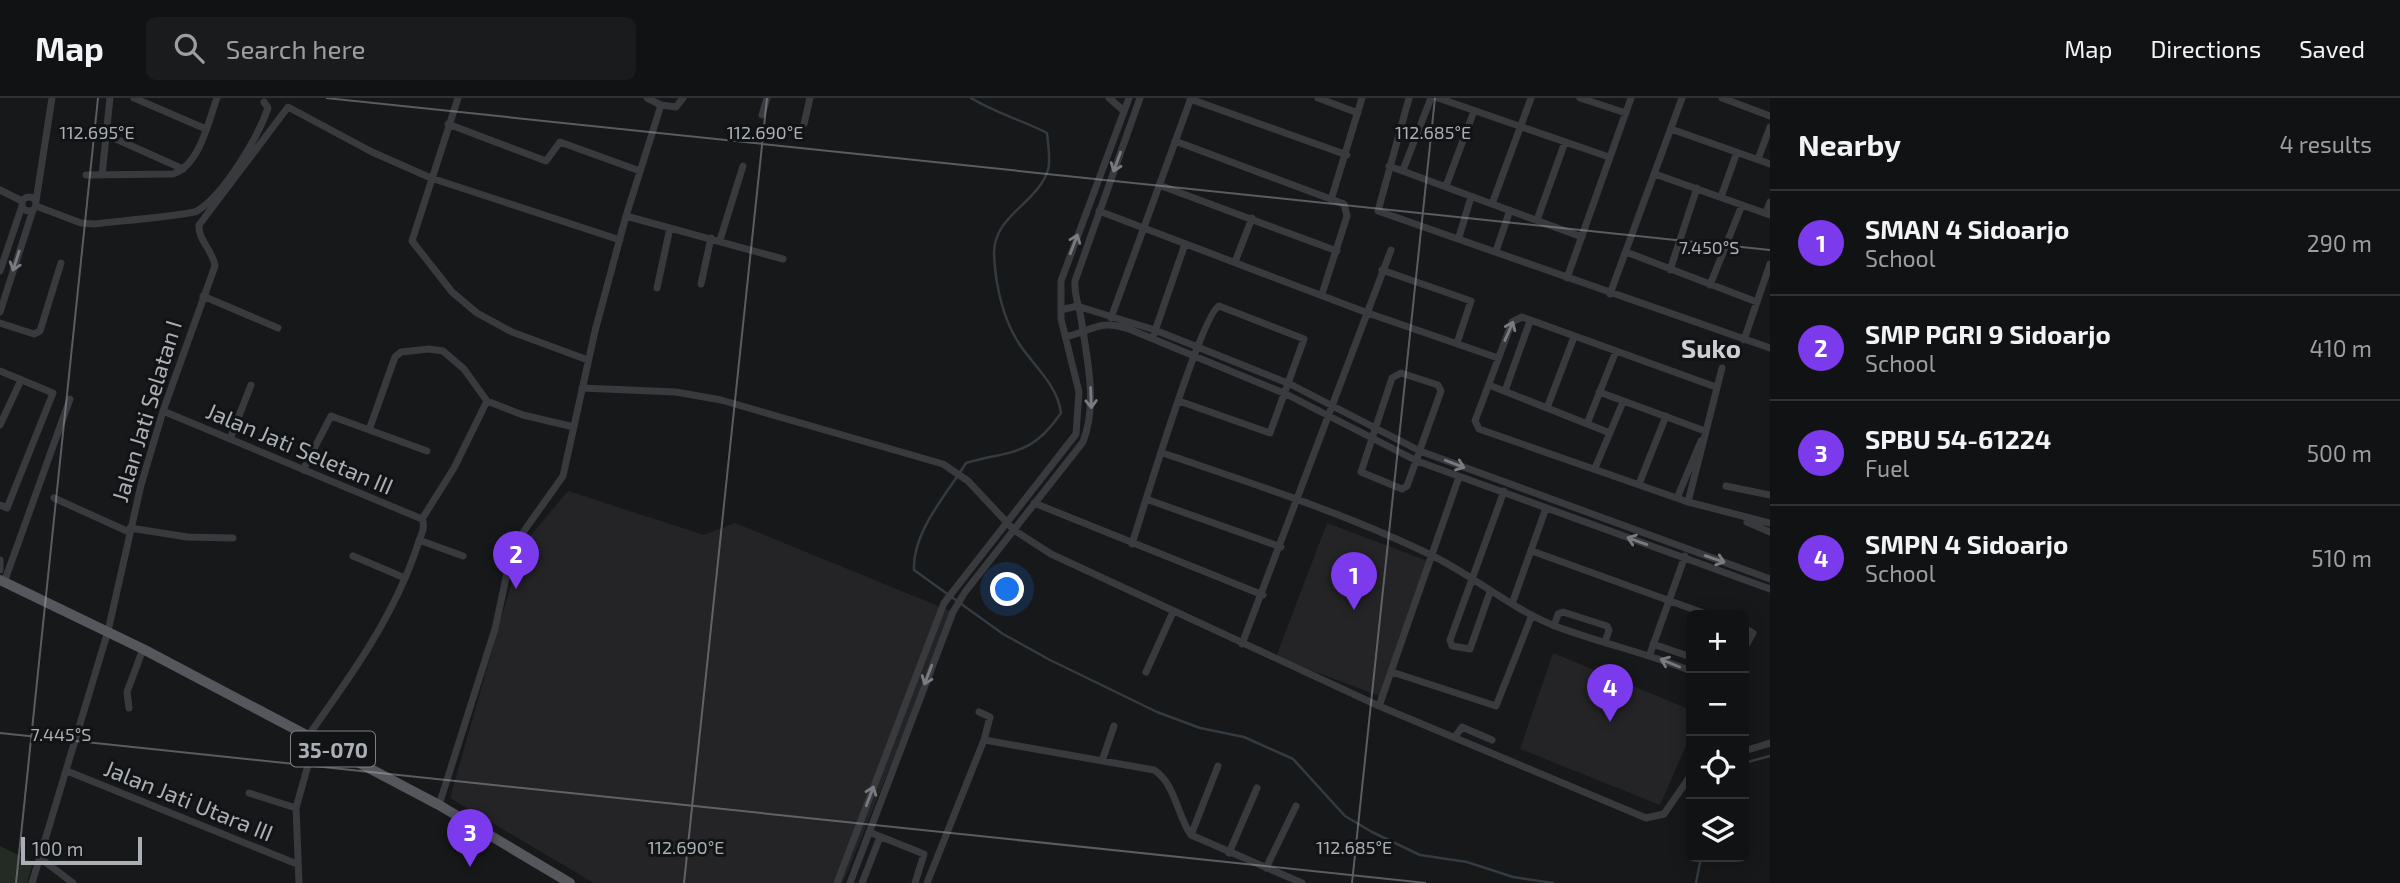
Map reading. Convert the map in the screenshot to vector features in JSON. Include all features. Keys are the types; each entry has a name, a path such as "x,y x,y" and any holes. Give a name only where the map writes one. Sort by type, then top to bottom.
{"main road":[{"name":"35-070","path":"1,576 88,617 92,624 439,805 570,883"}],"street":[{"path":"0,312 35,206 52,98"},
{"path":"102,175 110,98"},
{"path":"134,98 205,129"},
{"path":"86,175 173,174 183,169 192,160 217,98"},
{"path":"292,98 288,107 372,152 431,178 620,240"},
{"path":"458,98 412,240 452,292 486,320 588,360"},
{"path":"648,98 661,105 676,107 683,98"},
{"path":"762,115 767,98"},
{"path":"804,124 810,98"},
{"path":"1108,98 1124,111"},
{"path":"837,883 944,603 953,587 1068,447 1079,421 1079,392 1061,310 1065,267 1129,98"},
{"path":"850,883 953,612 965,592 1083,442 1090,421 1090,387 1075,281 1140,98"},
{"path":"1318,98 1358,113"},
{"path":"1331,200 1347,155 1361,100 1351,98"},
{"path":"1409,98 1378,211 1459,237 1610,294 1770,348"},
{"path":"1403,170 1430,98"},
{"path":"1438,98 1609,157"},
{"path":"1492,204 1531,98"},
{"path":"1580,98 1626,113"},
{"path":"1567,278 1631,98"},
{"path":"1610,294 1682,98"},
{"path":"1722,98 1770,116"},
{"path":"1066,337 1110,319 1141,228 1191,99 1347,155"},
{"path":"0,190 35,206 94,224 196,212 218,192 244,154 265,117 268,108 264,102"},
{"path":"439,805 488,654 509,565 524,531 563,476 588,360 626,216 661,105"},
{"name":"Jalan Jati Selatan I","path":"32,883 108,631 130,530 163,411 215,267 213,255 199,230 208,210 245,168 288,107"},
{"path":"1446,186 1474,111"},
{"path":"448,124 547,161 560,142 640,171"},
{"path":"1758,159 1770,127"},
{"path":"1671,129 1770,164"},
{"path":"107,135 183,169"},
{"path":"1175,141 1344,204 1347,216 1322,294"},
{"path":"1537,220 1565,142"},
{"path":"1721,197 1737,152"},
{"path":"720,240 743,166"},
{"path":"1389,166 1582,237"},
{"path":"1655,174 1768,214 1770,202"},
{"path":"1159,185 1337,251"},
{"path":"1670,270 1697,188"},
{"path":"0,271 23,201 36,189"},
{"path":"1092,195 1103,199"},
{"path":"1459,237 1471,197"},
{"path":"23,201 25,210 35,206"},
{"path":"1710,285 1742,205"},
{"path":"1496,250 1510,211"},
{"path":"1086,212 1141,228 1365,312 1498,358"},
{"path":"626,216 783,259"},
{"path":"1235,262 1252,218"},
{"path":"657,288 670,228"},
{"path":"701,284 711,238"},
{"path":"1154,334 1185,244"},
{"path":"1242,644 1281,547 1365,312 1391,250"},
{"path":"1626,252 1757,302"},
{"path":"0,323 34,334 40,331 61,263"},
{"path":"1744,340 1770,264"},
{"path":"1382,270 1471,300 1457,344"},
{"path":"203,296 278,328"},
{"path":"1061,310 1077,306 1195,351 1417,461 1502,494 1770,579"},
{"path":"1132,544 1163,453 1178,401 1195,351 1212,310 1219,306 1302,336 1305,341 1273,429 1267,434 1178,401"},
{"path":"1716,387 1574,338 1522,317 1511,322 1475,421 1479,429 1676,498 1770,523"},
{"path":"1505,391 1530,321"},
{"path":"1547,408 1574,338"},
{"path":"369,430 395,357 401,352 429,349 443,351 464,369 487,401 523,415 574,427"},
{"path":"1195,351 1290,384 1420,451 1686,553 1770,589"},
{"path":"1587,424 1616,351"},
{"path":"1688,502 1722,368"},
{"path":"0,371 53,393 6,508 0,505"},
{"path":"1396,374 1438,385 1441,391 1405,489 1362,474 1374,439 1396,374"},
{"path":"0,425 21,380"},
{"path":"230,439 251,385"},
{"path":"1489,385 1610,433"},
{"path":"582,388 676,392 709,398 950,467 968,481 1014,530 1051,554 1380,706 1646,818 1664,814 1686,782"},
{"path":"1599,392 1666,416 1704,435"},
{"path":"1,576 70,399"},
{"path":"299,883 296,807 311,738 390,614 419,540 425,522 422,519 454,468 487,401"},
{"path":"1595,468 1623,402"},
{"name":"Jalan Jati Seletan III","path":"163,411 422,519"},
{"path":"303,470 331,416 427,451"},
{"path":"1639,484 1666,416"},
{"path":"1676,498 1704,435"},
{"path":"1163,453 1298,499 1432,555 1490,592 1554,625 1650,654 1686,669"},
{"path":"1050,469 1057,475"},
{"path":"1380,706 1459,477"},
{"path":"1490,592 1470,649 1451,646 1450,640 1507,484"},
{"path":"1726,486 1770,495"},
{"path":"1034,488 1041,494"},
{"path":"54,498 130,530 187,537 233,538"},
{"path":"1146,499 1281,547"},
{"path":"1034,503 1263,594"},
{"path":"1512,604 1546,508"},
{"path":"1730,514 1770,532"},
{"path":"419,540 463,556"},
{"path":"1532,551 1695,610"},
{"path":"1650,654 1667,600 1686,553"},
{"path":"353,556 405,578"},
{"path":"0,560 1,576"},
{"path":"1146,671 1173,612"},
{"path":"1554,625 1559,614 1563,612 1607,626 1609,631 1605,642"},
{"path":"1392,672 1496,706 1532,615"},
{"path":"929,639 941,643"},
{"path":"1653,645 1686,655"},
{"path":"129,708 127,692 143,649"},
{"path":"927,883 984,740 990,718 979,712"},
{"path":"1102,761 1114,726"},
{"path":"1455,737 1462,727 1492,740"},
{"path":"984,740 1147,768 1162,775 1191,835 1303,883"},
{"path":"1749,749 1770,743"},
{"path":"1191,835 1218,766"},
{"name":"Jalan Jati Utara III","path":"67,771 297,864"},
{"path":"878,774 888,778"},
{"path":"1229,853 1257,788"},
{"path":"249,793 296,807"},
{"path":"1266,868 1296,806"},
{"path":"855,835 880,837 924,854 915,883"},
{"path":"863,883 880,837"},
{"path":"40,858 73,883"}],"shaded area":[{"path":"568,491 704,535 735,523 953,612 843,883 594,883 450,798 522,546"},
{"path":"1327,523 1433,563 1382,697 1276,657"},
{"path":"1553,653 1686,708 1686,745 1660,805 1520,749"},
{"path":"0,846 33,862 27,883 0,883"}],"waterway":[{"path":"971,98 1047,133 1048,170 1043,182 1001,229 994,253 998,289 1009,324 1020,345 1051,385 1061,413 1040,438 1030,445 966,463 925,528 915,556 914,570 1003,634 1050,660 1157,712 1200,728 1244,737 1293,759 1345,816 1372,832 1420,855 1467,862 1513,877 1553,883"},
{"path":"1749,762 1770,756"},
{"path":"1696,883 1700,862"}],"place":[{"name":"SMP PGRI 9 Sidoarjo","path":"516,589"},
{"name":"SMAN 4 Sidoarjo","path":"1354,610"},
{"name":"SMPN 4 Sidoarjo","path":"1610,722"},
{"name":"SPBU 54-61224","path":"470,867"}],"district":[{"name":"Suko","path":"1711,347"}]}
